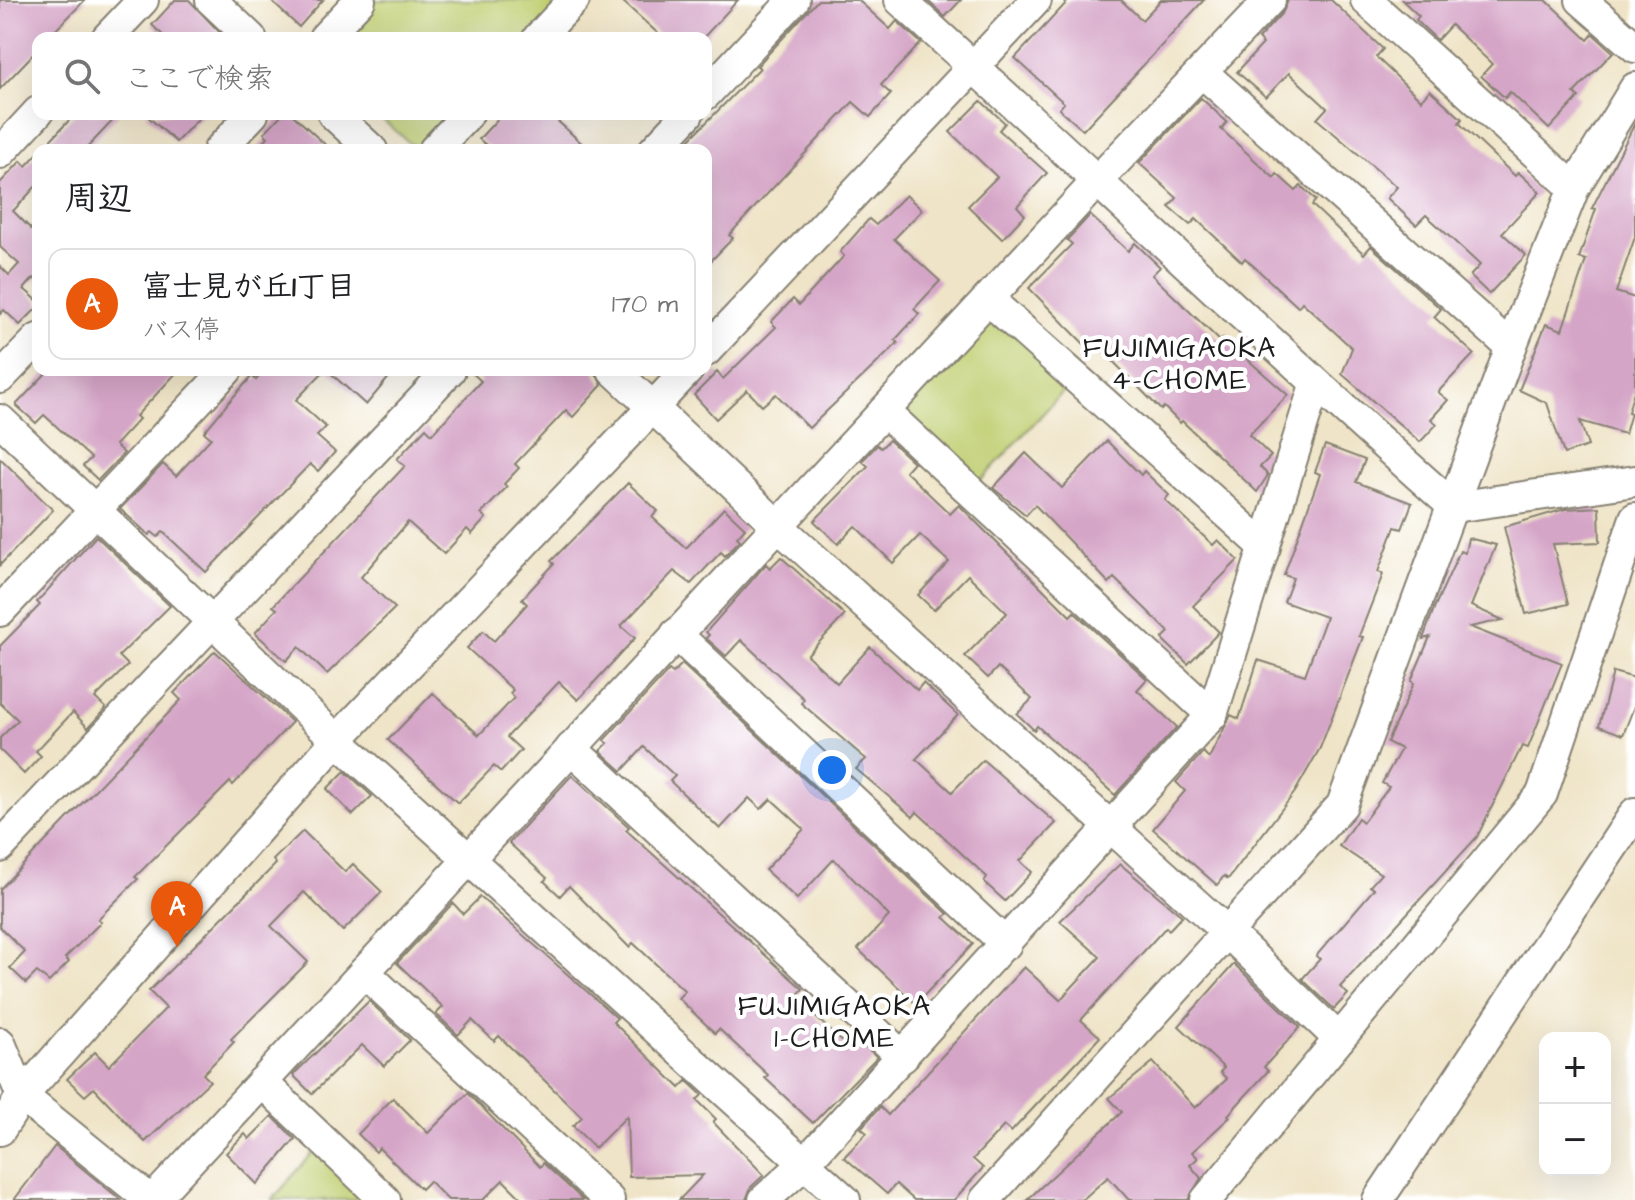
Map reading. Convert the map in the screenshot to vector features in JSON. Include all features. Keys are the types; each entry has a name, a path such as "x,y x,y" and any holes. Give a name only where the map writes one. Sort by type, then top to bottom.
{"street":[{"path":"113,32 143,0"},
{"path":"211,0 245,32"},
{"path":"330,32 360,0"},
{"path":"544,32 574,0"},
{"path":"712,88 794,0"},
{"path":"900,0 1099,179 1315,385 1454,507 1635,481"},
{"path":"712,345 1036,0"},
{"path":"0,1043 22,1096 151,1200 1099,179 1270,0"},
{"path":"1366,0 1574,188"},
{"path":"1581,0 1635,47"},
{"path":"1202,72 1511,347"},
{"path":"985,1200 1342,805 1511,347 1574,188 1635,88"},
{"path":"0,153 32,118"},
{"path":"225,144 247,120"},
{"path":"340,120 366,144"},
{"path":"440,144 462,120"},
{"path":"660,144 682,120"},
{"path":"988,299 1265,547"},
{"path":"0,378 32,345"},
{"path":"0,611 221,376"},
{"path":"0,847 444,376"},
{"path":"620,376 778,526 1227,932 1339,1039"},
{"path":"0,1130 22,1096 337,740 682,376"},
{"path":"764,1200 803,1165 903,1057 1212,715 1315,385"},
{"path":"884,411 1212,715"},
{"path":"0,420 337,740 845,1200"},
{"path":"1206,1200 1542,794 1635,518"},
{"path":"676,634 1006,944"},
{"path":"571,748 903,1057"},
{"path":"1378,1200 1635,813"},
{"path":"364,972 609,1200"},
{"path":"262,1082 385,1200"}],"green space":[{"path":"360,0 574,0 544,32 330,32"},
{"path":"383,120 462,120 440,144 411,144"},
{"path":"988,299 1076,378 971,491 884,411"},
{"path":"323,1141 385,1200 272,1200"}],"building":[{"path":"0,0 85,0 54,32 32,32 32,55 0,89"},
{"path":"175,0 189,0 219,32 160,32 152,25"},
{"path":"270,0 323,0 299,27"},
{"path":"621,0 738,0 709,32 656,32"},
{"path":"818,0 858,0 890,29 897,21 921,43 881,85 891,94 870,117 853,102 729,235 733,238 712,260 712,144 687,142 760,68 757,66"},
{"path":"927,0 961,0 945,17"},
{"path":"1069,0 1121,0 1142,20 1161,0 1204,0 1083,130 1059,109 1064,103 1015,58"},
{"path":"1288,0 1331,0 1383,49 1376,57 1421,100 1430,90 1462,119 1459,123 1515,176 1518,172 1540,192 1502,233 1526,255 1489,294 1470,276 1480,265 1426,215 1416,225 1387,198 1397,187 1317,119 1327,108 1289,73 1266,97 1237,72 1263,44 1258,39 1283,12"},
{"path":"1402,0 1546,0 1588,40 1593,34 1613,52 1574,93 1579,97 1549,129 1510,92 1505,98 1481,76 1492,64 1451,25 1437,40 1416,20 1419,16"},
{"path":"1201,98 1227,122 1221,129 1274,178 1277,174 1296,191 1301,186 1316,200 1312,205 1364,254 1371,246 1441,309 1434,317 1474,354 1438,392 1448,400 1431,419 1437,424 1420,442 1342,374 1352,348 1302,302 1298,307 1245,258 1242,262 1196,219 1190,225 1169,207 1177,198 1139,163"},
{"path":"981,101 1005,123 999,130 1047,173 1017,206 1025,215 1002,239 968,206 997,177 950,132"},
{"path":"69,120 113,120 91,144 47,144"},
{"path":"152,120 197,120 176,142"},
{"path":"276,120 298,120 324,144 262,144 268,137 264,133"},
{"path":"496,120 556,120 582,144 485,144 479,139"},
{"path":"1635,123 1635,237 1616,292 1635,298 1635,388 1628,412 1631,413 1625,434 1580,421 1588,446 1564,454 1547,403 1519,390 1546,324 1562,330 1586,260 1579,258 1596,209 1592,208"},
{"path":"32,160 32,190 13,211 32,230 32,280 24,289 32,296 32,313 20,325 4,310 0,314 0,266 9,275 19,264 0,247 0,183 21,161 26,166"},
{"path":"906,195 922,210 894,239 940,281 914,309 919,314 895,340 898,343 809,428 776,394 762,406 747,390 716,419 694,395 717,372 723,379 776,327 771,322 793,299 799,305 844,256 840,252 869,219 876,225"},
{"path":"1090,215 1128,251 1135,243 1160,267 1152,275 1220,341 1223,338 1288,395 1249,435 1271,456 1260,467 1268,475 1257,492 1182,421 1180,423 1164,407 1161,410 1096,344 1090,350 1029,288 1072,244 1067,240"},
{"path":"43,376 173,376 136,416 139,419 115,445 124,453 98,480 83,466 91,458 44,415 36,423 16,405"},
{"path":"252,376 256,380 260,376 319,376 296,400 326,427 317,436 335,452 318,471 310,464 206,572 163,532 158,537 152,532 149,535 120,509 163,464 176,476 211,438 204,432 228,403"},
{"path":"334,376 390,376 366,405"},
{"path":"476,376 597,376 602,385 573,417 566,410 515,464 519,468 504,484 507,487 481,514 486,518 472,534 467,529 444,554 408,522 361,577 395,608 327,674 299,647 286,661 255,633 277,609 273,606 405,466 397,459 426,428 432,434 481,381"},
{"path":"889,440 913,462 905,471 950,514 959,505 1070,616 1074,612 1147,679 1137,690 1177,727 1115,795 1037,726 1034,730 1017,714 1032,699 998,667 988,678 965,656 1007,613 968,575 934,610 918,595 949,562 920,535 893,563 855,526 838,544 814,521 868,466 862,461 877,445 881,448"},
{"path":"1107,441 1141,475 1144,471 1169,495 1165,500 1213,545 1218,540 1238,560 1193,606 1219,632 1188,664 1162,639 1169,632 1114,578 1109,583 1035,505 1026,515 993,488 1026,453 1062,488"},
{"path":"1325,445 1365,460 1356,482 1412,503 1402,529 1395,527 1378,572 1383,574 1359,636 1363,637 1320,748 1295,792 1228,879 1224,876 1217,885 1153,829 1185,791 1176,782 1203,752 1209,758 1231,715 1239,719 1258,660 1305,675 1326,617 1284,602 1293,578 1284,575 1320,474 1315,472"},
{"path":"0,458 53,510 0,565"},
{"path":"628,483 658,511 652,517 686,548 724,508 745,528 737,537 740,540 725,556 721,552 691,584 674,571 621,626 635,638 578,700 559,682 507,737 521,750 501,772 494,766 458,803 388,740 433,693 479,735 514,698 510,693 513,690 467,648 483,631 494,641 527,604 522,599 554,564 551,561"},
{"path":"1599,507 1600,542 1553,544 1568,604 1526,614 1504,527 1565,509"},
{"path":"96,536 170,606 119,656 128,665 95,698 106,708 88,728 73,712 36,751 41,756 24,774 0,750 0,738 18,720 0,703 0,646 40,605 37,602"},
{"path":"1468,538 1496,545 1471,606 1503,620 1470,627 1562,663 1528,748 1522,746 1477,837 1340,987 1348,994 1334,1009 1302,979 1320,959 1316,956 1374,889 1370,886 1381,874 1339,846 1358,818 1363,822 1389,787 1382,783 1401,749 1387,742 1414,683 1411,681 1430,637 1423,639 1435,606 1460,551 1465,553"},
{"path":"781,557 845,615 807,655 837,683 870,647 917,690 923,683 958,715 916,759 952,792 983,760 1056,823 1020,861 1032,872 1005,901 984,882 987,877 917,812 913,817 856,769 866,759 801,703 804,699 741,640 726,656 706,638 709,635 706,632 766,564 770,568"},
{"path":"215,651 292,722 233,785 230,782 135,877 138,879 98,919 101,922 65,958 69,962 49,982 37,972 26,983 10,968 25,952 0,927 0,889 181,700 174,693"},
{"path":"682,664 948,914 944,917 973,944 916,1004 858,949 889,916 834,859 797,899 765,870 804,829 771,799 761,809 749,798 720,829 670,781 675,776 644,747 622,771 600,751 608,743 604,740 669,670 673,673"},
{"path":"1613,672 1635,678 1635,704 1623,735 1599,726"},
{"path":"345,771 372,796 353,815 327,789"},
{"path":"572,775 629,827 626,830 803,989 795,998 846,1045 854,1036 877,1057 813,1123 719,1029 715,1033 678,998 685,991 633,943 629,947 569,886 560,896 544,881 547,878 509,843"},
{"path":"303,831 345,872 353,864 382,892 343,931 304,892 271,926 308,962 231,1039 234,1042 203,1074 210,1081 145,1142 94,1088 85,1096 67,1079 95,1052 109,1066 166,1008 149,991 276,864 273,860"},
{"path":"1120,864 1182,916 1169,930 1166,927 1081,1020 1100,1037 1011,1132 1004,1126 973,1159 983,1168 954,1200 914,1200 896,1184 887,1194 844,1157 867,1133 861,1128 880,1107 888,1115 1024,967 1060,1000 1100,957 1060,921"},
{"path":"480,897 617,1018 613,1022 680,1088 687,1081 702,1095 697,1100 716,1119 713,1122 764,1175 751,1187 746,1200 679,1200 703,1175 629,1177 627,1116 595,1148 573,1126 582,1117 499,1036 494,1041 472,1020 458,1035 436,1014 443,1007 397,963 453,903 463,914"},
{"path":"1234,964 1300,1027 1264,1067 1268,1071 1228,1115 1230,1117 1192,1152 1198,1158 1190,1165 1201,1178 1188,1200 1129,1200 1108,1177 1082,1200 1027,1200 1122,1112 1109,1098 1153,1062 1195,1108 1227,1079 1220,1072 1224,1068 1179,1026"},
{"path":"369,1001 410,1040 384,1066 362,1045 312,1094 293,1075"},
{"path":"468,1093 540,1167 543,1163 583,1200 523,1200 503,1180 483,1200 448,1200 429,1181 421,1189 379,1148 376,1152 358,1134 393,1098 428,1133"},
{"path":"272,1116 295,1139 257,1184 226,1153 245,1134 249,1139"},
{"path":"55,1146 121,1200 14,1200"}],"place":[{"name":"富士見が丘1丁目","path":"177,947"}],"district":[{"name":"FUJIMIGAOKA 4-CHOME","path":"1180,363"},
{"name":"FUJIMIGAOKA 1-CHOME","path":"835,1021"}]}
